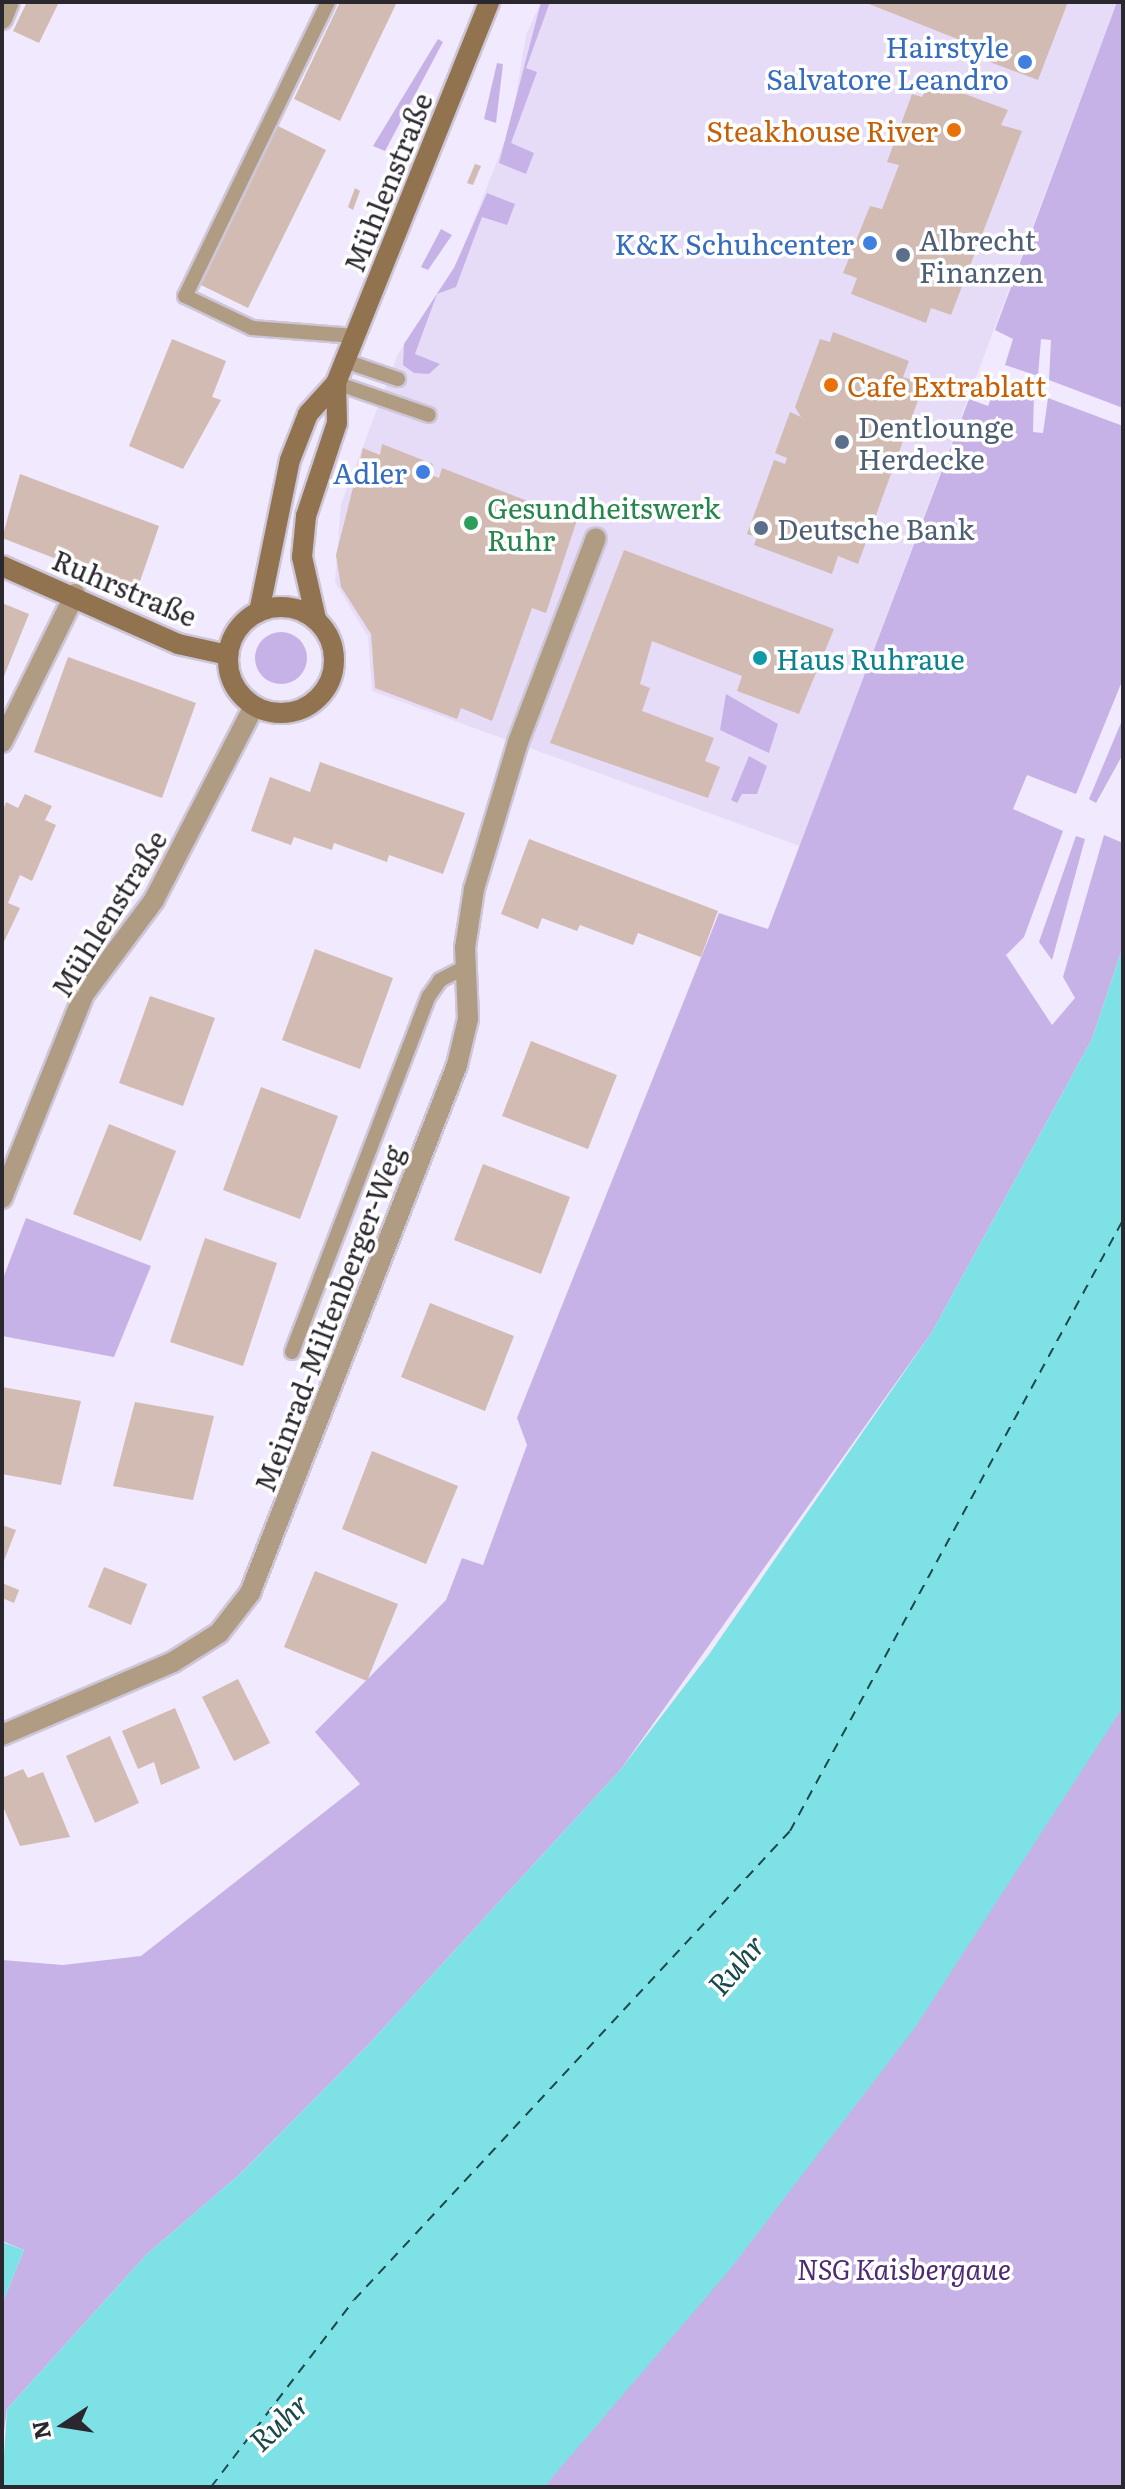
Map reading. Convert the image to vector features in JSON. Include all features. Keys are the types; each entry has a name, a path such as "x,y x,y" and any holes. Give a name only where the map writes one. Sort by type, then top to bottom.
{"main road":[{"name":"Mühlenstraße","path":"228,655 243,623 259,612 290,460 308,414 336,383 489,2"},
{"name":"Mühlenstraße","path":"254,706 297,711 328,687 334,652 305,595 303,543 337,423 336,383"},
{"name":"Ruhrstraße","path":"2,566 75,594 178,644 228,655"},
{"path":"259,612 284,607 316,619"},
{"path":"228,655 230,676 254,706"}],"street":[{"path":"2,19 9,2"},
{"name":"Meinrad-Miltenberger-Weg","path":"2,1735 173,1662 219,1633 250,1593 457,1065 468,1019 467,966 474,889 512,780 518,742 596,538"},
{"path":"2,742 75,594"},
{"name":"Mühlenstraße","path":"2,1198 84,994 154,900 254,706"}],"lane":[{"path":"328,2 185,296 252,328 355,336"},
{"path":"345,361 398,379"},
{"path":"336,383 429,415"},
{"path":"292,1352 429,996 440,980 467,966"}],"shaded area":[{"path":"541,2 1117,2 800,846 372,691 368,637 335,582 341,504 398,354 459,259 511,125 526,35"}],"green space":[{"path":"541,2 550,2 526,68 537,72 511,143 534,153 526,174 499,163"},
{"path":"1117,2 1123,2 1123,408 1049,380 1051,340 1041,339 1038,376 1005,365 1013,339 995,330"},
{"path":"438,39 443,42 385,151 373,146"},
{"path":"497,63 503,64 496,123 484,119"},
{"path":"487,193 515,204 507,225 482,217 456,287 437,294 415,354 440,364 429,374 414,373 403,365 404,344 454,268"},
{"path":"441,229 452,235 428,270 421,267"},
{"path":"998,381 1034,393 1033,432 1043,433 1048,398 1123,426 1123,679 1076,794 1027,775 1013,809 1063,831 1024,937 1006,955 1052,1025 1075,998 1063,977 1104,835 1123,843 1123,946 1092,1039 932,1332 621,1769 368,2045 240,2174 147,2254 7,2409 2,2446 2,2304 24,2250 2,2241 2,1960 63,1965 141,1956 360,1784 315,1732 446,1600 462,1558 483,1565 527,1445 517,1418 719,913 768,929 969,399 988,406"},
{"path":"281,632 299,640 307,658 299,676 281,684 263,676 255,658 263,640"},
{"path":"726,694 778,724 769,753 720,730"},
{"path":"1123,718 1123,754 1096,803 1089,799"},
{"path":"749,756 767,766 757,794 742,794 737,803 731,800"},
{"path":"1076,836 1085,839 1052,960 1039,942"},
{"path":"26,1218 151,1266 114,1357 2,1336 2,1281"},
{"name":"NSG Kaisbergaue","path":"1123,1628 1123,2487 409,2487"}],"water":[{"name":"Ruhr","path":"1123,946 1123,1707 914,2029 727,2273 544,2487 2,2487 7,2409 147,2254 240,2174 368,2045 621,1769 710,1653 932,1332 1092,1039"},
{"path":"2,2242 24,2250 2,2304"}],"building":[{"path":"27,2 59,2 39,43 13,31"},
{"path":"340,2 397,2 340,121 294,99"},
{"path":"864,2 1068,2 1038,80 987,61 990,52"},
{"path":"930,81 1008,110 1001,125 1022,131 951,315 931,308 926,323 851,294 857,278 843,273 870,206 882,209 899,165 887,162 912,94 922,97"},
{"path":"278,126 326,150 248,308 201,285"},
{"path":"475,164 481,166 473,185 467,183"},
{"path":"355,188 360,191 353,210 348,207"},
{"path":"833,332 909,361 903,377 924,384 858,564 838,556 832,574 754,545 757,537 747,534 774,460 785,464 787,458 775,453 790,412 801,417 795,407 820,339 830,342"},
{"path":"172,339 226,361 212,397 221,400 183,469 129,446"},
{"path":"382,444 433,464 429,474 439,478 442,468 577,520 546,613 532,608 492,721 461,708 457,719 375,688 371,634 341,587 336,555 363,448 380,455"},
{"path":"20,474 159,526 137,590 2,538"},
{"name":"Haus Ruhraue","path":"624,550 834,629 799,714 737,691 742,676 652,641 640,684 650,688 642,711 714,738 705,761 720,767 708,798 550,743"},
{"path":"2,603 29,614 2,681"},
{"path":"68,657 196,703 162,798 34,752"},
{"path":"320,762 465,813 443,874 389,855 387,862 334,843 332,850 294,837 291,845 251,831 270,777 310,792"},
{"path":"25,794 52,806 45,820 56,825 32,881 20,875 8,903 20,908 2,946 2,813 6,802 18,808"},
{"path":"529,839 718,911 701,957 638,933 633,945 580,925 577,931 542,918 538,929 501,914"},
{"path":"315,949 393,978 360,1069 282,1040"},
{"path":"150,996 215,1018 183,1106 119,1083"},
{"path":"531,1041 617,1075 588,1149 502,1116"},
{"path":"261,1087 338,1116 300,1219 223,1190"},
{"path":"109,1124 176,1151 141,1241 73,1214"},
{"path":"483,1164 570,1197 541,1274 454,1240"},
{"path":"205,1238 277,1263 243,1366 170,1342"},
{"path":"430,1303 514,1336 485,1411 401,1377"},
{"path":"2,1387 81,1401 61,1485 2,1474"},
{"path":"135,1402 214,1416 193,1500 113,1486"},
{"path":"372,1451 458,1486 426,1564 342,1529"},
{"path":"2,1525 16,1530 2,1566"},
{"path":"104,1567 147,1584 131,1625 88,1607"},
{"path":"315,1571 398,1604 367,1681 284,1647"},
{"path":"2,1583 19,1590 14,1603 2,1598"},
{"path":"238,1679 270,1743 234,1761 202,1697"},
{"path":"175,1708 200,1768 161,1785 154,1762 138,1769 122,1731"},
{"path":"110,1736 139,1803 95,1823 66,1756"},
{"path":"23,1769 28,1778 43,1772 70,1837 20,1846 2,1804 2,1778"}],"ferry route":[{"path":"211,2487 354,2300 790,1831 1123,1220"}],"place":[{"name":"Hairstyle Salvatore Leandro","path":"1025,62"},
{"name":"Steakhouse River","path":"954,130"},
{"name":"K&K Schuhcenter","path":"870,243"},
{"name":"Albrecht Finanzen","path":"903,255"},
{"name":"Cafe Extrablatt","path":"831,385"},
{"name":"Dentlounge Herdecke","path":"842,442"},
{"name":"Adler","path":"423,472"},
{"name":"Gesundheitswerk Ruhr","path":"471,523"},
{"name":"Deutsche Bank","path":"761,528"},
{"name":"Haus Ruhraue","path":"760,658"}]}
